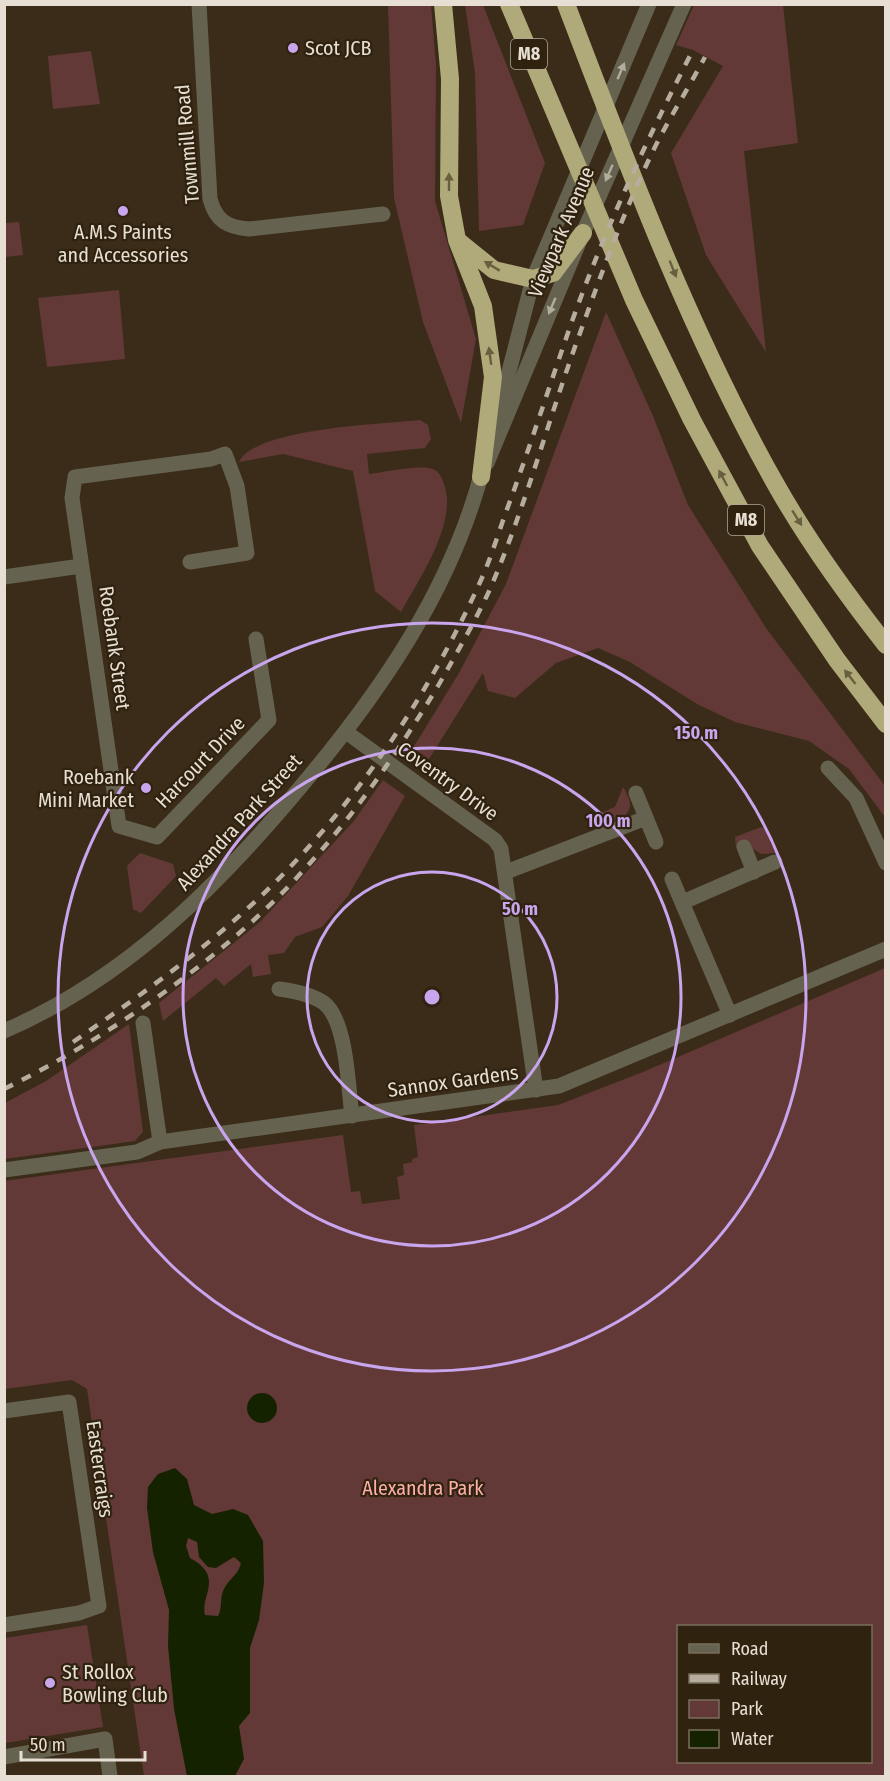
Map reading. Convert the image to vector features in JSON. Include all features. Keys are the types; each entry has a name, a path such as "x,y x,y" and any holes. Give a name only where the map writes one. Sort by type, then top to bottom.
{"highway":[{"path":"443,4 450,79 449,196 457,240 483,306 493,377 481,477"},
{"name":"M8","path":"509,4 633,300 692,420 760,546 837,660 885,724"},
{"name":"M8","path":"566,4 702,339 755,447 817,550 885,645"},
{"path":"457,240 494,270 533,279 553,273 583,232"}],"street":[{"name":"Townmill Road","path":"200,4 210,199 214,213 223,223 234,228 249,229 383,214"},
{"name":"Viewpark Avenue","path":"346,732 418,627 457,549 481,477 533,279 649,4"},
{"name":"Viewpark Avenue","path":"481,477 583,232 684,4"},
{"name":"Roebank Street","path":"119,826 72,498 75,477 211,459 225,454 237,486 247,553 190,562"},
{"path":"4,577 81,566"},
{"name":"Harcourt Drive","path":"119,826 157,837 269,720 256,639"},
{"name":"Coventry Drive","path":"346,732 495,840 504,858 536,1090"},
{"name":"Alexandra Park Street","path":"4,1031 52,1007 132,956 194,904 275,818 346,732"},
{"path":"828,768 856,798 885,864"},
{"path":"636,793 656,842"},
{"path":"506,872 646,818"},
{"path":"744,847 754,872"},
{"path":"683,902 775,862"},
{"path":"672,879 730,1015"},
{"name":"Sannox Gardens","path":"4,1170 137,1152 160,1142 559,1086 885,949"},
{"path":"279,989 300,992 323,1003 332,1012 340,1030 352,1116"},
{"path":"143,1023 160,1142"},
{"name":"Eastercraigs","path":"4,1411 69,1402 99,1606 79,1613 4,1625"},
{"path":"4,1757 105,1739 110,1776"}],"green space":[{"path":"388,5 431,5 436,65 435,201 476,339 461,423 423,322 394,198"},
{"path":"465,5 483,5 545,163 523,225 479,231 475,73"},
{"path":"694,5 783,5 798,143 744,151 766,352 706,255 671,153 723,66 693,50 676,45"},
{"path":"91,51 100,104 53,109 48,56"},
{"path":"19,222 23,255 5,257 5,223"},
{"path":"119,290 125,359 47,367 38,298"},
{"path":"606,312 653,416 688,505 766,628 885,786 885,817 849,769 809,741 735,722 697,704 630,662 598,648 556,663 515,698 488,691 483,673 429,759 413,748 459,673 506,584"},
{"path":"420,420 428,425 431,439 425,448 367,454 369,474 420,467 428,468 440,475 444,484 447,499 446,516 441,533 426,567 401,612 375,591 353,471 283,454 239,462 250,451 269,442 294,435 351,426"},
{"path":"383,780 405,796 348,896 322,927 295,937 284,953 268,955 271,974 253,977 251,964 224,986 216,978 163,1021 159,1003 260,922 353,822"},
{"path":"623,787 628,796 629,810 621,818 598,827 593,816 615,807"},
{"path":"761,827 765,828 775,853 761,854 753,849 750,842 736,848 735,837"},
{"path":"140,853 173,864 176,876 141,913 133,909 127,866"},
{"name":"Alexandra Park","path":"885,968 885,1776 144,1776 87,1389 72,1380 5,1389 4,1181 343,1135 351,1192 360,1191 362,1204 400,1199 397,1177 404,1175 403,1164 412,1162 412,1159 418,1157 414,1125 558,1105 643,1072"},
{"path":"129,1024 143,1132 135,1141 5,1159 5,1103 46,1081"},
{"name":"St Rollox Bowling Club","path":"87,1625 103,1727 5,1743 5,1638"}],"water":[{"path":"262,1393 273,1397 277,1408 273,1419 262,1423 251,1419 247,1408 251,1397"},
{"path":"175,1468 187,1479 194,1505 212,1514 233,1509 248,1515 263,1541 264,1583 259,1620 250,1648 250,1713 239,1726 244,1759 235,1776 187,1776 174,1709 168,1646 169,1610 153,1552 147,1508 148,1487 158,1474","holes":["188,1538 197,1542 199,1557 208,1567 216,1568 234,1557 241,1563 223,1590 218,1616 205,1615 209,1579 200,1565 190,1558 186,1546"]}],"railway":[{"path":"73,1042 131,1002 187,959 242,914 267,890 321,833 348,800 374,766 422,693 485,572 571,324 598,254 643,151 693,50"},
{"path":"4,1089 43,1069 123,1021 201,965 237,935 301,873 339,829 391,759 438,686 490,589 515,526 569,365 623,219 658,141 705,57"}],"place":[{"name":"Scot JCB","path":"293,48"},
{"name":"A.M.S Paints and Accessories","path":"123,211"},
{"name":"Roebank Mini Market","path":"146,788"},
{"name":"St Rollox Bowling Club","path":"50,1683"}]}
